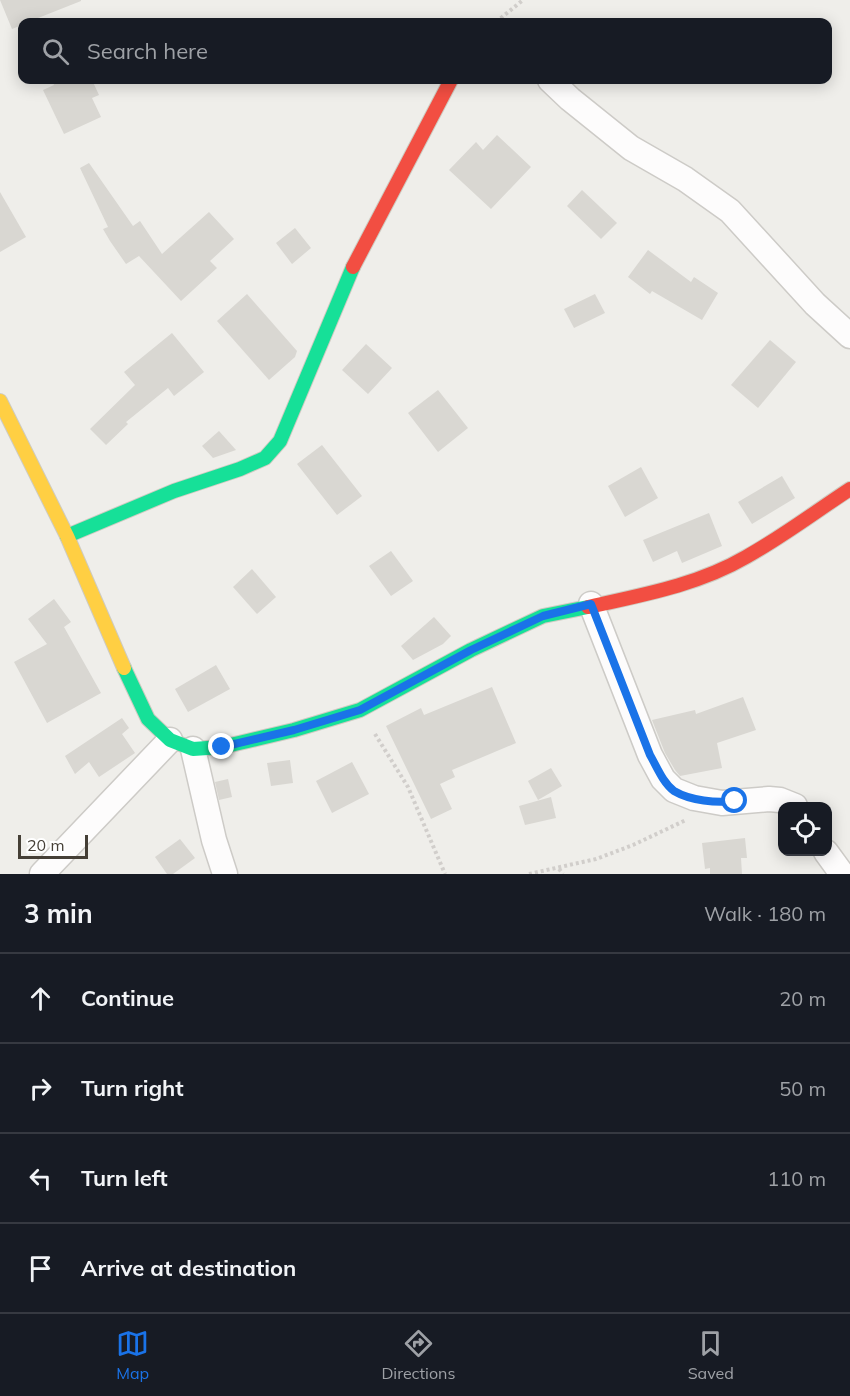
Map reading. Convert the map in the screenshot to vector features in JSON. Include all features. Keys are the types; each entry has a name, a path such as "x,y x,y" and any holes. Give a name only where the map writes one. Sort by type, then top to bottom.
{"street":[{"path":"68,536 174,491 266,458 280,441 335,306 364,245 435,116 449,84"},
{"path":"554,84 631,148 686,179 730,211 814,304 850,336"},
{"path":"0,402 68,536 138,701 148,719 170,740 193,749 222,747 294,730 360,710 471,650 543,616 591,604 658,592 725,567 753,553 850,489"},
{"path":"591,604 650,755 663,779 674,790 694,798 722,803 769,799 784,802"},
{"path":"42,874 170,740"},
{"path":"193,749 214,840 225,874"},
{"path":"829,856 842,874"}],"path":[{"path":"501,18 523,0"},
{"path":"360,710 408,787 445,874"},
{"path":"528,874 596,860 722,803"},
{"path":"559,869 563,874"}],"building":[{"path":"0,0 81,0 38,18 18,18 18,27 12,29"},
{"path":"94,84 99,95 92,98 101,117 64,134 43,90 54,85"},
{"path":"497,135 531,167 491,209 449,170 476,142 483,150"},
{"path":"89,163 133,226 140,221 162,254 209,212 234,239 210,261 217,268 181,301 139,256 126,264 110,241 103,229 108,227 80,168"},
{"path":"582,190 617,223 601,239 567,206"},
{"path":"0,192 26,237 0,252"},
{"path":"295,228 311,248 292,264 276,243"},
{"path":"648,250 691,282 694,277 718,293 702,320 652,291 650,294 628,277"},
{"path":"247,294 297,351 295,357 269,380 217,321"},
{"path":"595,294 605,313 574,328 564,309"},
{"path":"172,333 204,372 174,396 168,388 126,422 128,424 106,445 90,429 135,385 124,372"},
{"path":"770,340 796,362 758,408 731,385"},
{"path":"366,344 392,368 368,394 342,370"},
{"path":"438,390 468,428 438,452 408,413"},
{"path":"219,431 236,450 213,458 202,446"},
{"path":"322,445 362,496 337,515 297,464"},
{"path":"641,467 658,498 625,517 608,486"},
{"path":"782,476 795,498 752,524 738,502"},
{"path":"709,513 722,546 682,563 677,551 653,562 643,540"},
{"path":"391,551 413,581 391,596 369,566"},
{"path":"252,569 276,597 257,614 233,587"},
{"path":"54,599 71,622 64,627 101,693 47,723 14,662 47,644 28,619"},
{"path":"434,617 451,636 443,644 413,660 401,646"},
{"path":"216,665 230,689 188,712 175,689"},
{"path":"492,687 516,743 452,770 455,777 440,784 452,809 431,819 386,726 421,708 424,715"},
{"path":"743,697 756,730 717,743 722,768 680,776 665,753 652,720 695,710 696,714"},
{"path":"122,718 129,728 122,734 135,753 99,777 89,762 75,774 65,756"},
{"path":"290,760 293,783 271,786 267,763"},
{"path":"352,762 369,794 332,813 316,781"},
{"path":"551,768 562,786 538,800 528,781"},
{"path":"228,779 232,797 219,800 215,782"},
{"path":"551,797 556,818 525,825 519,806"},
{"path":"745,838 747,858 741,858 742,874 710,874 710,868 705,869 702,843"},
{"path":"180,839 195,858 173,874 167,874 155,857"}],"traffic: fast":[{"path":"67,536 174,491 240,469 265,458 280,441 353,267"},
{"path":"124,668 148,719 170,740 193,749 222,747 294,730 360,710 471,650 543,616 588,607"}],"traffic: slow":[{"path":"0,401 67,536 124,668"}],"traffic: jam":[{"path":"353,267 449,84"},
{"path":"588,607 669,588 728,567 773,541 850,489"}],"route":[{"path":"222,747 294,730 360,710 471,650 543,616 591,604 650,755 663,779 674,790 694,798 722,803 735,801"}]}
